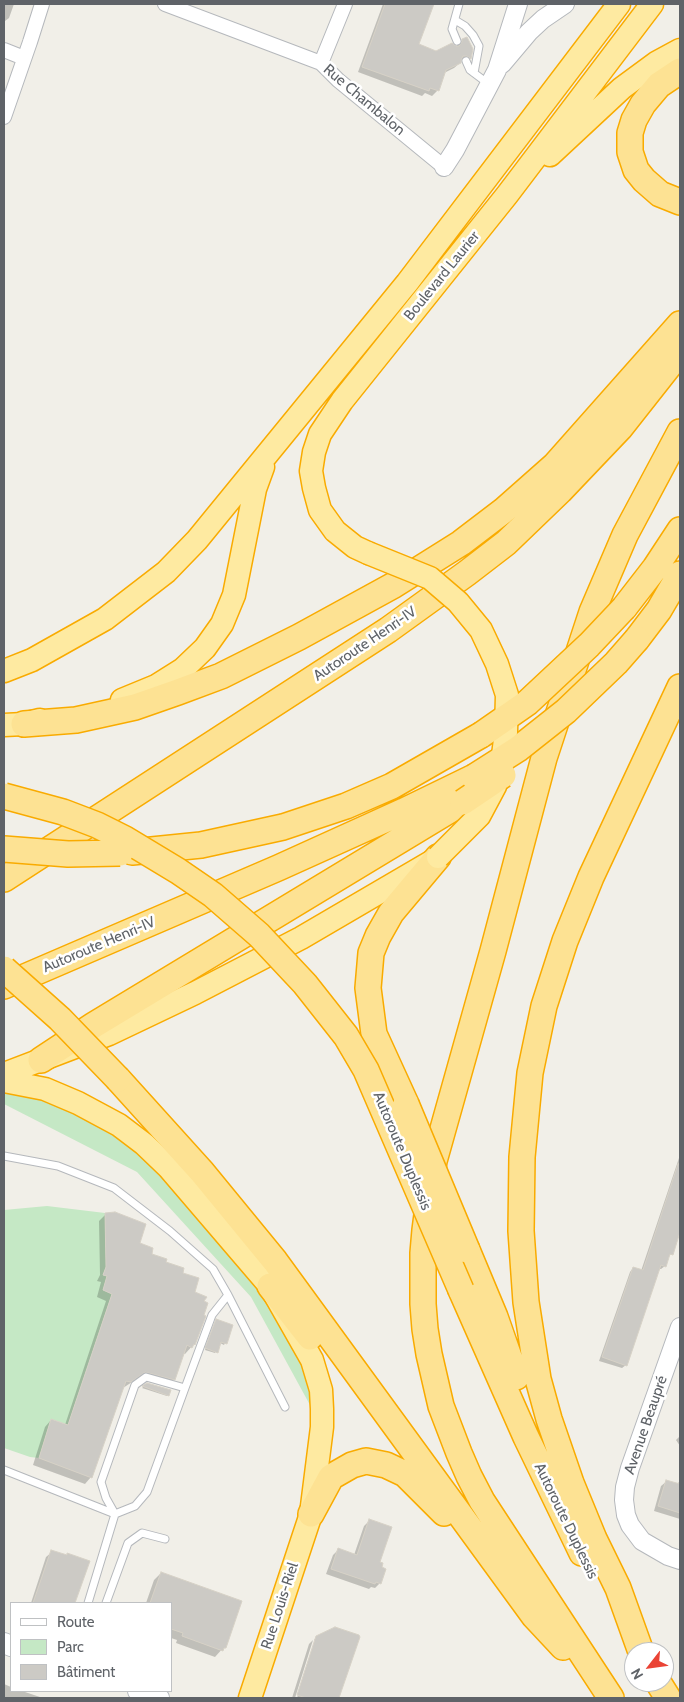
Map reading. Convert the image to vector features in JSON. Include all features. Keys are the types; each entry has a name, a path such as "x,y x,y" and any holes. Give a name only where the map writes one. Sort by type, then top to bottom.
{"highway":[{"path":"597,31 610,4"},
{"name":"Boulevard Laurier","path":"299,415 407,283 619,4"},
{"name":"Boulevard Laurier","path":"4,1074 109,1034 302,938 438,857 479,816 496,786 502,763 506,732 507,695 498,664 481,630 458,602 445,590 430,578 355,547 335,531 320,510 314,488 311,471 314,452 320,434 342,401 507,195 652,4"},
{"path":"507,195 622,88 656,63 680,50"},
{"path":"680,71 659,85 643,104 634,120 630,133 630,152 636,170 644,180 660,194 680,202"},
{"path":"14,724 76,720 135,707 178,692 221,676 299,637 394,585 461,543 503,511 555,464 680,324"},
{"name":"Autoroute Henri-IV","path":"4,879 388,630 506,543 560,491 620,428 680,352"},
{"path":"4,671 32,660 105,619 166,572 197,540 299,415"},
{"path":"14,724 124,699 156,686 183,669 205,648 222,624 234,595 255,489 264,464 299,415"},
{"path":"611,1698 482,1501 459,1453 441,1406 425,1329 423,1304 424,1230 434,1161 544,758 592,612 625,535 680,432"},
{"path":"4,848 68,854 120,854 201,845 283,827 346,806 392,786 482,735 528,703 589,645 624,608 656,568 680,530"},
{"name":"Autoroute Henri-IV","path":"4,986 278,868 413,807 474,777 518,749 559,716 616,663 659,610 680,574"},
{"path":"41,1060 102,1020 463,802 529,757 586,708 601,690 616,663"},
{"path":"637,1642 618,1588 594,1539 571,1483 549,1419 538,1379 526,1302 521,1231 522,1157 530,1073 544,1006 565,941 591,877 680,688"},
{"name":"Autoroute Duplessis","path":"4,796 63,812 125,839 213,895 259,935 306,984 346,1036 366,1070 526,1437 599,1589 633,1642"},
{"path":"438,857 391,913 378,936 372,953 368,988 374,1034 406,1104 495,1317 564,1514"},
{"path":"4,969 60,1019 118,1079 202,1172 275,1262 534,1616"},
{"name":"Rue Louis-Riel","path":"4,1081 45,1089 78,1102 119,1125 144,1144 169,1168 270,1286 312,1360 321,1390 322,1427 311,1514 250,1698"},
{"path":"270,1286 517,1598 611,1698"},
{"path":"311,1514 331,1477 352,1465 366,1461 377,1462 386,1464 405,1474 469,1538"}],"main road":[{"path":"141,1692 159,1698"}],"street":[{"path":"4,116 42,4"},
{"name":"Rue Chambalon","path":"165,4 321,63 338,80 444,167"},
{"path":"321,63 345,4"},
{"path":"494,78 518,4"},
{"path":"444,167 494,78 529,32 543,19 565,4"},
{"path":"4,50 24,58"},
{"name":"Avenue Beaupré","path":"680,1327 675,1359 630,1468 624,1500 626,1515 630,1525 642,1541 646,1545 680,1560"}],"lane":[{"path":"457,41 452,29 459,4"},
{"path":"454,20 465,26 474,35 479,46 474,73"},
{"path":"466,61 470,70 474,73 494,78"},
{"path":"4,1156 58,1166 114,1188 170,1231 213,1269 285,1406"},
{"path":"4,1470 115,1514 135,1506 147,1492 212,1315 228,1295"},
{"path":"88,1602 115,1514 106,1498 101,1482 135,1385 146,1377 185,1388"},
{"path":"106,1602 128,1543 142,1533 165,1538"}],"green space":[{"path":"4,1081 119,1125 300,1337 322,1427 251,1297 137,1172 4,1104"},
{"path":"47,1206 105,1213 106,1259 109,1259 103,1275 107,1276 103,1290 112,1294 68,1425 51,1419 39,1458 30,1457 4,1448 4,1210"}],"building":[{"path":"385,4 434,4 419,44 436,51 452,43 459,46 462,39 467,37 473,49 471,59 463,56 461,63 446,70 439,91 430,88 429,91 362,67"},
{"path":"678,1164 680,1164 680,1232 673,1255 670,1254 666,1267 661,1265 627,1366 602,1357 633,1267 643,1270"},
{"path":"115,1212 146,1224 140,1243 153,1248 152,1254 167,1259 166,1262 184,1268 183,1273 199,1278 195,1292 207,1297 204,1301 208,1303 204,1315 206,1316 195,1345 192,1348 187,1345 175,1380 145,1372 131,1382 126,1381 92,1478 39,1458 51,1419 68,1425 112,1294 103,1290 107,1276 103,1275 106,1267 105,1213"},
{"path":"216,1319 233,1325 227,1344 221,1342 218,1353 205,1348"},
{"path":"147,1383 171,1390 169,1396 142,1386"},
{"path":"666,1480 680,1484 680,1513 658,1506"},
{"path":"369,1519 392,1527 380,1562 383,1563 382,1567 386,1569 381,1584 376,1582 375,1584 331,1569 338,1548 357,1555"},
{"path":"51,1550 90,1561 75,1602 33,1602"},
{"path":"161,1572 242,1601 226,1648 223,1651 182,1636 183,1633 172,1629 172,1602 150,1602"},
{"path":"335,1627 360,1637 339,1698 306,1698 297,1695 316,1636"}]}
